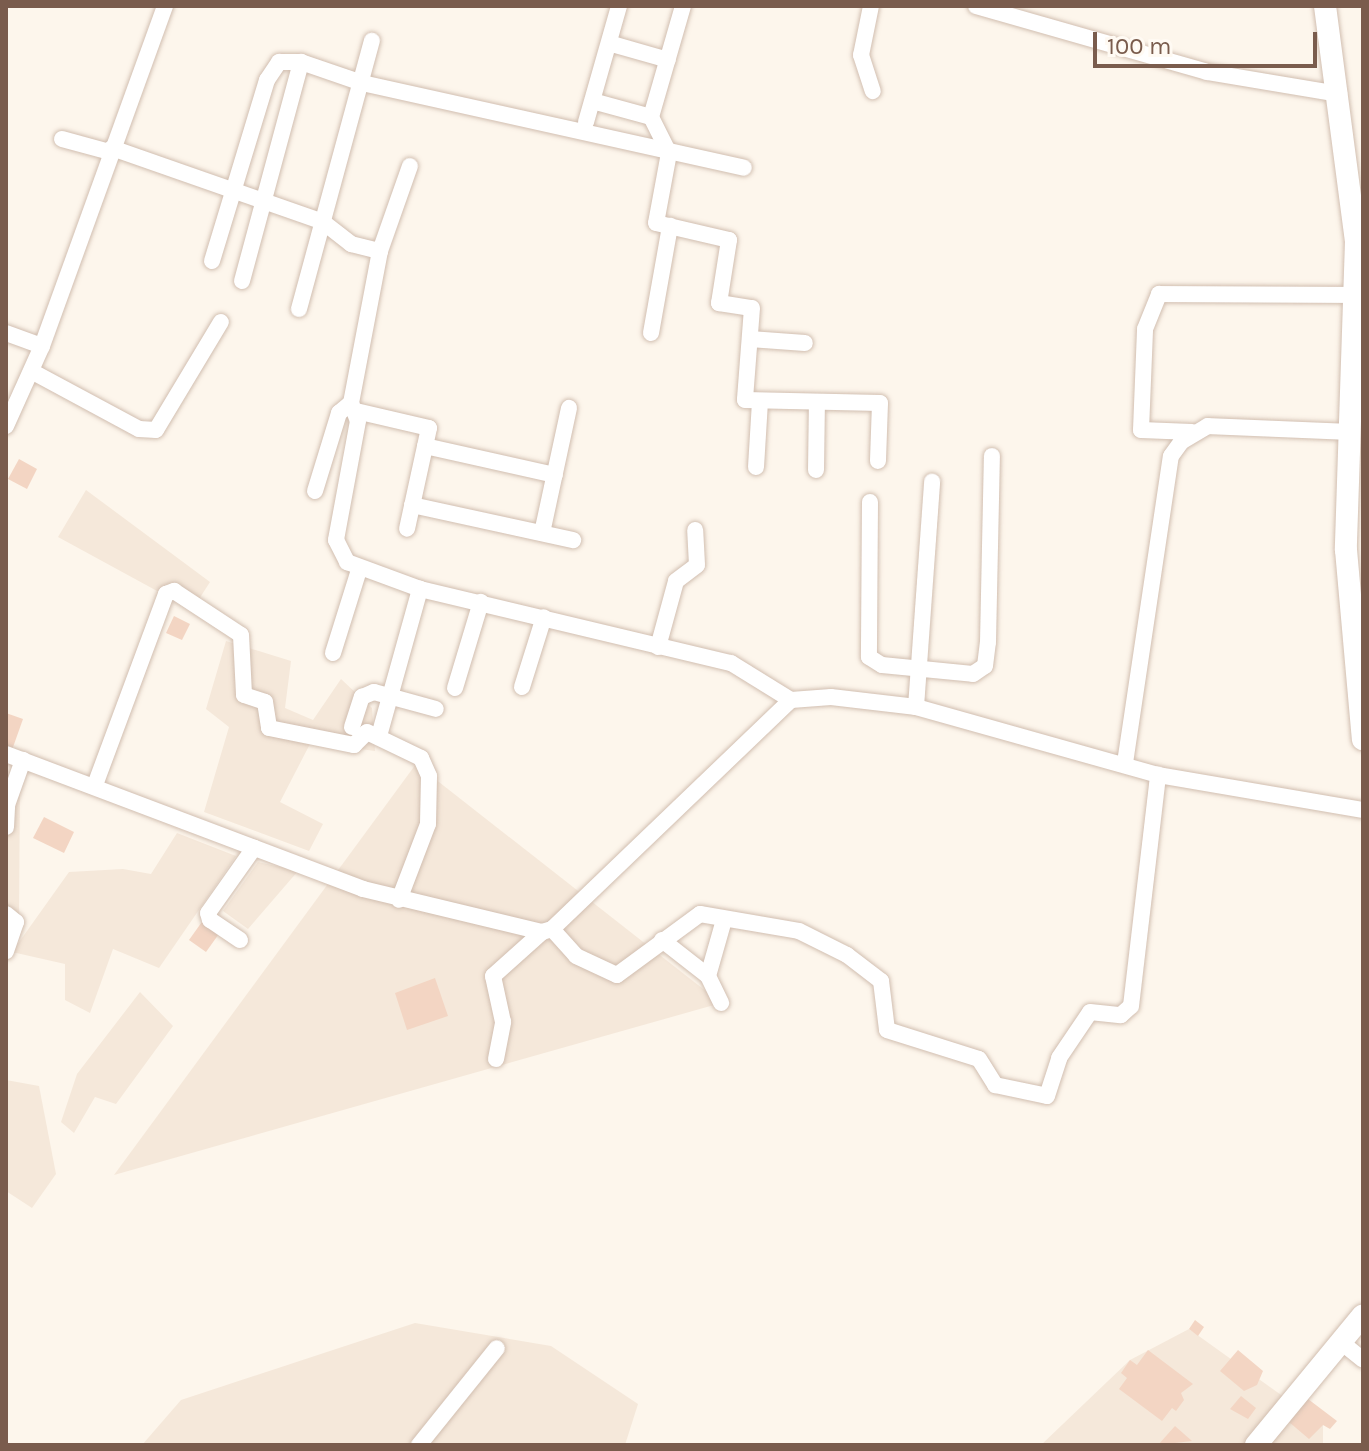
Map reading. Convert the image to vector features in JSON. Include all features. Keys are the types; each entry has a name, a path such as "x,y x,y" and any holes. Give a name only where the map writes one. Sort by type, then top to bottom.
{"main road":[{"path":"1325,6 1354,218 1355,295 1349,432 1354,488 1363,739"},
{"path":"1256,1445 1363,1315"}],"street":[{"path":"6,426 14,393 33,372 165,6"},
{"path":"586,122 619,6"},
{"path":"683,6 651,117 669,153 656,223 729,240 719,303 752,308 745,400 880,403 878,461"},
{"path":"871,6 861,55 873,91"},
{"path":"976,6 1207,72 1339,94"},
{"path":"299,309 372,41"},
{"path":"612,44 668,60"},
{"path":"212,261 273,67 279,62 301,62 362,83 744,168"},
{"path":"242,281 260,204 301,62"},
{"path":"596,102 651,117"},
{"path":"62,139 111,150 233,195 323,222 351,244 380,251"},
{"path":"410,166 380,251 354,407 358,421 336,540 339,552 359,570 420,589 699,655 742,669 791,700 831,697 916,707 1125,763 1158,775 1363,810"},
{"path":"651,333 670,226"},
{"path":"1194,432 1141,430 1145,329 1159,294 1219,299 1355,295"},
{"path":"33,372 139,429 156,430 221,322"},
{"path":"6,333 42,346"},
{"path":"750,339 805,343"},
{"path":"756,467 760,401"},
{"path":"816,470 817,402"},
{"path":"315,491 339,413 354,407 429,428 407,529"},
{"path":"542,533 569,408"},
{"path":"1125,763 1166,472 1171,456 1194,432 1208,426 1349,432"},
{"path":"425,446 555,475"},
{"path":"870,502 869,657 882,665 973,674 985,666 992,456"},
{"path":"916,707 932,482"},
{"path":"412,505 573,540"},
{"path":"658,647 676,581 697,565 695,530"},
{"path":"333,653 359,570"},
{"path":"379,736 420,589"},
{"path":"95,785 170,591 241,635 244,695 265,702 269,728 354,745 364,732 379,736 421,758 429,776 428,824 399,900"},
{"path":"455,688 481,602"},
{"path":"522,687 544,617"},
{"path":"352,727 362,697 374,692 436,709"},
{"path":"496,1059 503,1022 493,976 547,930 791,700"},
{"path":"6,754 399,900 547,930 576,956 608,974 626,970 693,916 799,931 847,955 886,988 887,1030 979,1059 995,1085 1047,1096 1059,1058 1090,1012 1121,1015 1131,1006 1158,775"},
{"path":"6,827 7,805 23,760"},
{"path":"240,940 210,920 208,913 254,848"},
{"path":"6,914 16,922 6,951"},
{"path":"708,976 724,920"},
{"path":"662,940 708,976 721,1003"},
{"path":"1341,1342 1363,1360"},
{"path":"419,1445 497,1348"}],"shaded area":[{"path":"86,490 210,582 192,610 58,537"},
{"path":"226,641 291,661 285,708 313,720 341,679 372,708 375,751 311,742 280,802 323,824 309,851 204,812 229,727 206,709"},
{"path":"416,764 721,1003 114,1175"},
{"path":"6,775 20,780 19,915 6,912"},
{"path":"177,833 236,856 159,968 113,949 90,1013 65,1000 65,964 12,952 69,872 123,869 151,874"},
{"path":"258,862 298,871 248,929 223,911"},
{"path":"140,992 173,1026 116,1104 95,1097 74,1133 61,1122 77,1074"},
{"path":"6,1080 39,1086 56,1174 32,1208 6,1191"},
{"path":"415,1323 551,1346 638,1404 625,1445 142,1445 181,1400"},
{"path":"1189,1329 1323,1425 1323,1445 1041,1445 1130,1360"}],"building":[{"path":"19,459 37,469 27,489 8,479"},
{"path":"174,616 190,624 182,640 166,633"},
{"path":"6,713 23,719 12,750 6,748"},
{"path":"44,817 74,832 64,853 33,838"},
{"path":"204,919 221,931 206,952 189,940"},
{"path":"435,978 448,1016 407,1030 395,993"},
{"path":"1195,1320 1204,1327 1198,1336 1189,1329"},
{"path":"1148,1350 1193,1384 1181,1393 1184,1400 1176,1411 1172,1408 1162,1421 1119,1389 1127,1378 1121,1373 1130,1360 1137,1365"},
{"path":"1238,1350 1263,1371 1257,1385 1244,1391 1220,1371"},
{"path":"1241,1396 1256,1408 1248,1419 1230,1409"},
{"path":"1308,1399 1337,1421 1330,1429 1323,1425 1309,1439 1289,1422"},
{"path":"1175,1426 1192,1441 1158,1445"}]}
